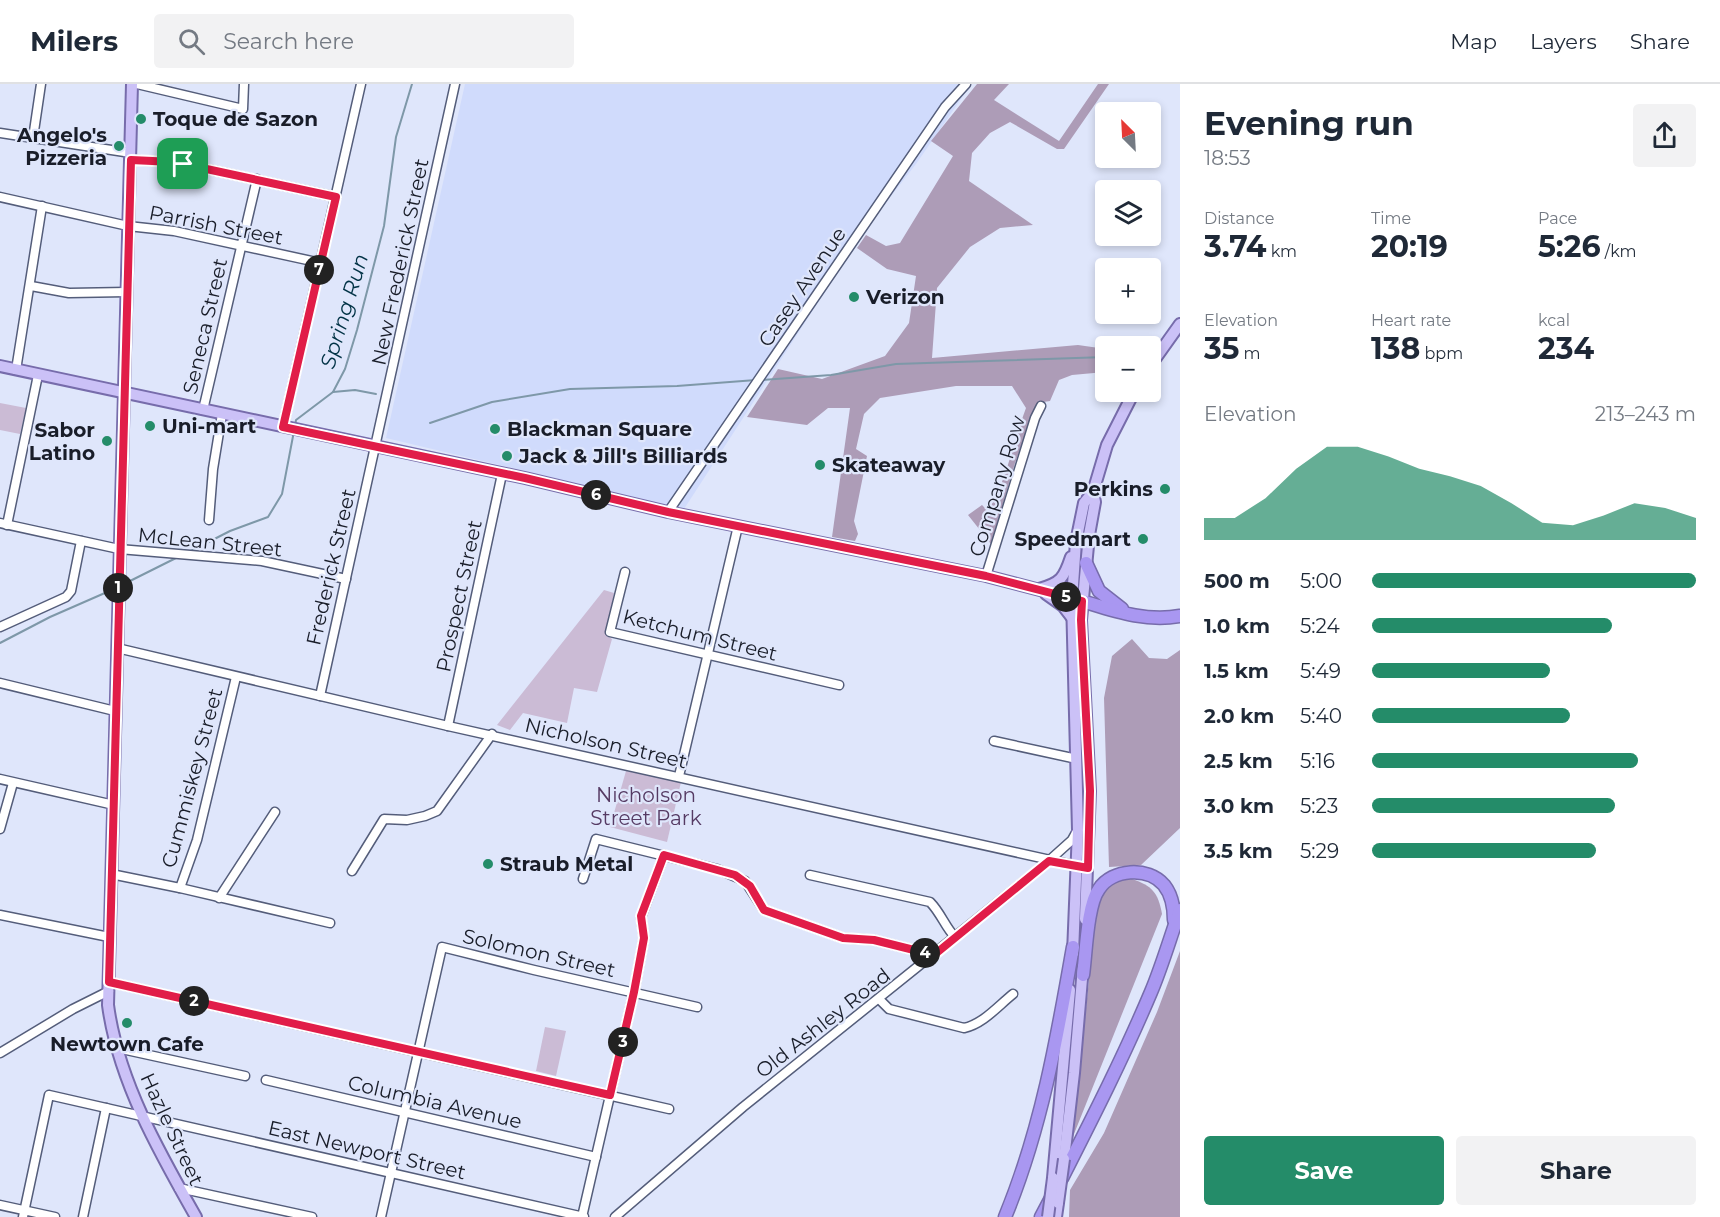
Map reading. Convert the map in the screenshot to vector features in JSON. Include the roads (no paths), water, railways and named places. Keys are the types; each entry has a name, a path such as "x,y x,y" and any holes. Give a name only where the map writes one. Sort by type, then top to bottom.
{"highway":[{"path":"1086,563 1099,591 1133,617"},
{"path":"1077,600 1133,617 1157,619 1180,616"},
{"path":"1083,975 1094,897 1103,884 1116,875 1138,873 1152,876 1164,885 1174,910 1168,944"},
{"path":"1041,1217 1127,1046 1152,990 1180,910"},
{"path":"1005,1217 1021,1176 1054,1057 1073,947"}],"main road":[{"name":"Hazle Street","path":"132,84 108,1005 110,1024 117,1048 142,1116 196,1217"},
{"path":"1161,351 1180,324"},
{"path":"0,366 375,446 668,512 986,576 1077,600"},
{"path":"1039,589 1054,584 1065,574 1076,542 1084,503 1093,492 1107,444 1129,402"},
{"path":"1056,1217 1083,975 1083,867 1078,830 1073,619 1086,563 1095,502 1093,492"},
{"path":"1048,1217 1090,791 1081,620 1077,600 1076,542"},
{"path":"1039,589 1063,606 1073,619"}],"street":[{"path":"33,138 41,84"},
{"path":"137,84 243,109 244,84"},
{"path":"291,428 321,263 361,84"},
{"name":"New Frederick Street","path":"375,446 455,84"},
{"name":"Casey Avenue","path":"668,512 945,107 966,84"},
{"path":"0,133 174,162 336,197"},
{"name":"Seneca Street","path":"202,410 256,179"},
{"name":"Parrish Street","path":"0,197 128,226 174,231 321,263"},
{"path":"16,370 42,207"},
{"path":"31,286 69,293 127,292"},
{"path":"3,524 38,375"},
{"name":"Company Row","path":"986,576 1035,418 1041,406"},
{"path":"209,520 213,469 222,414"},
{"name":"Frederick Street","path":"320,696 375,446"},
{"name":"Prospect Street","path":"448,726 502,474"},
{"name":"McLean Street","path":"3,524 119,549 262,561 346,579"},
{"path":"679,776 738,526"},
{"path":"0,627 66,597 71,591 81,541"},
{"name":"Ketchum Street","path":"625,572 610,632 839,685"},
{"name":"Nicholson Street","path":"117,648 448,726 1083,867"},
{"name":"Cummiskey Street","path":"180,888 197,840 236,677"},
{"path":"0,683 115,711"},
{"path":"352,871 384,819 407,820 436,811 492,734"},
{"path":"994,741 1077,759"},
{"path":"0,779 114,805"},
{"path":"0,829 13,783"},
{"path":"219,898 275,812"},
{"name":"Old Ashley Road","path":"615,1217 743,1107 1049,861 1072,840 1078,830"},
{"path":"583,879 596,839 735,875 750,886 764,910 843,938 874,940 934,955"},
{"path":"583,1217 634,992 644,938 641,916 664,855"},
{"path":"111,874 330,923"},
{"path":"810,875 930,902 941,914 947,928 955,938"},
{"path":"0,915 110,937"},
{"name":"Solomon Street","path":"419,1051 442,947 698,1007"},
{"path":"0,1053 109,986 419,1051 669,1109"},
{"path":"879,999 889,1009 964,1028 972,1027 981,1021 1013,994"},
{"path":"117,1048 245,1076"},
{"path":"381,1217 419,1051"},
{"name":"Columbia Avenue","path":"266,1080 596,1157"},
{"name":"East Newport Street","path":"23,1214 49,1095 583,1217"},
{"path":"83,1217 106,1108"},
{"path":"179,1188 312,1217"},
{"path":"0,1205 23,1214 55,1217"}],"waterway":[{"name":"Spring Run","path":"295,426 296,420 333,392 345,369 384,226 396,137 412,84"},
{"path":"762,380 831,375 896,364 1095,357"},
{"path":"430,423 492,402 570,389 677,386 756,380"},
{"path":"333,392 355,390 376,394"},
{"name":"Spring Run","path":"189,552 230,531 268,517 282,494 294,431"},
{"name":"Spring Run","path":"122,585 178,557"},
{"name":"Spring Run","path":"0,643 50,617 114,589"}],"place":[{"name":"Toque de Sazon","path":"141,119"},
{"name":"Angelo's Pizzeria","path":"119,146"},
{"name":"Verizon","path":"854,297"},
{"name":"Uni-mart","path":"150,426"},
{"name":"Blackman Square","path":"495,429"},
{"name":"Sabor Latino","path":"107,441"},
{"name":"Jack & Jill's Billiards","path":"507,456"},
{"name":"Skateaway","path":"820,465"},
{"name":"Perkins","path":"1165,489"},
{"name":"Speedmart","path":"1143,539"},
{"name":"Straub Metal","path":"488,864"},
{"name":"Newtown Cafe","path":"127,1023"}],"park label":[{"name":"Nicholson Street Park","path":"646,806"}]}
